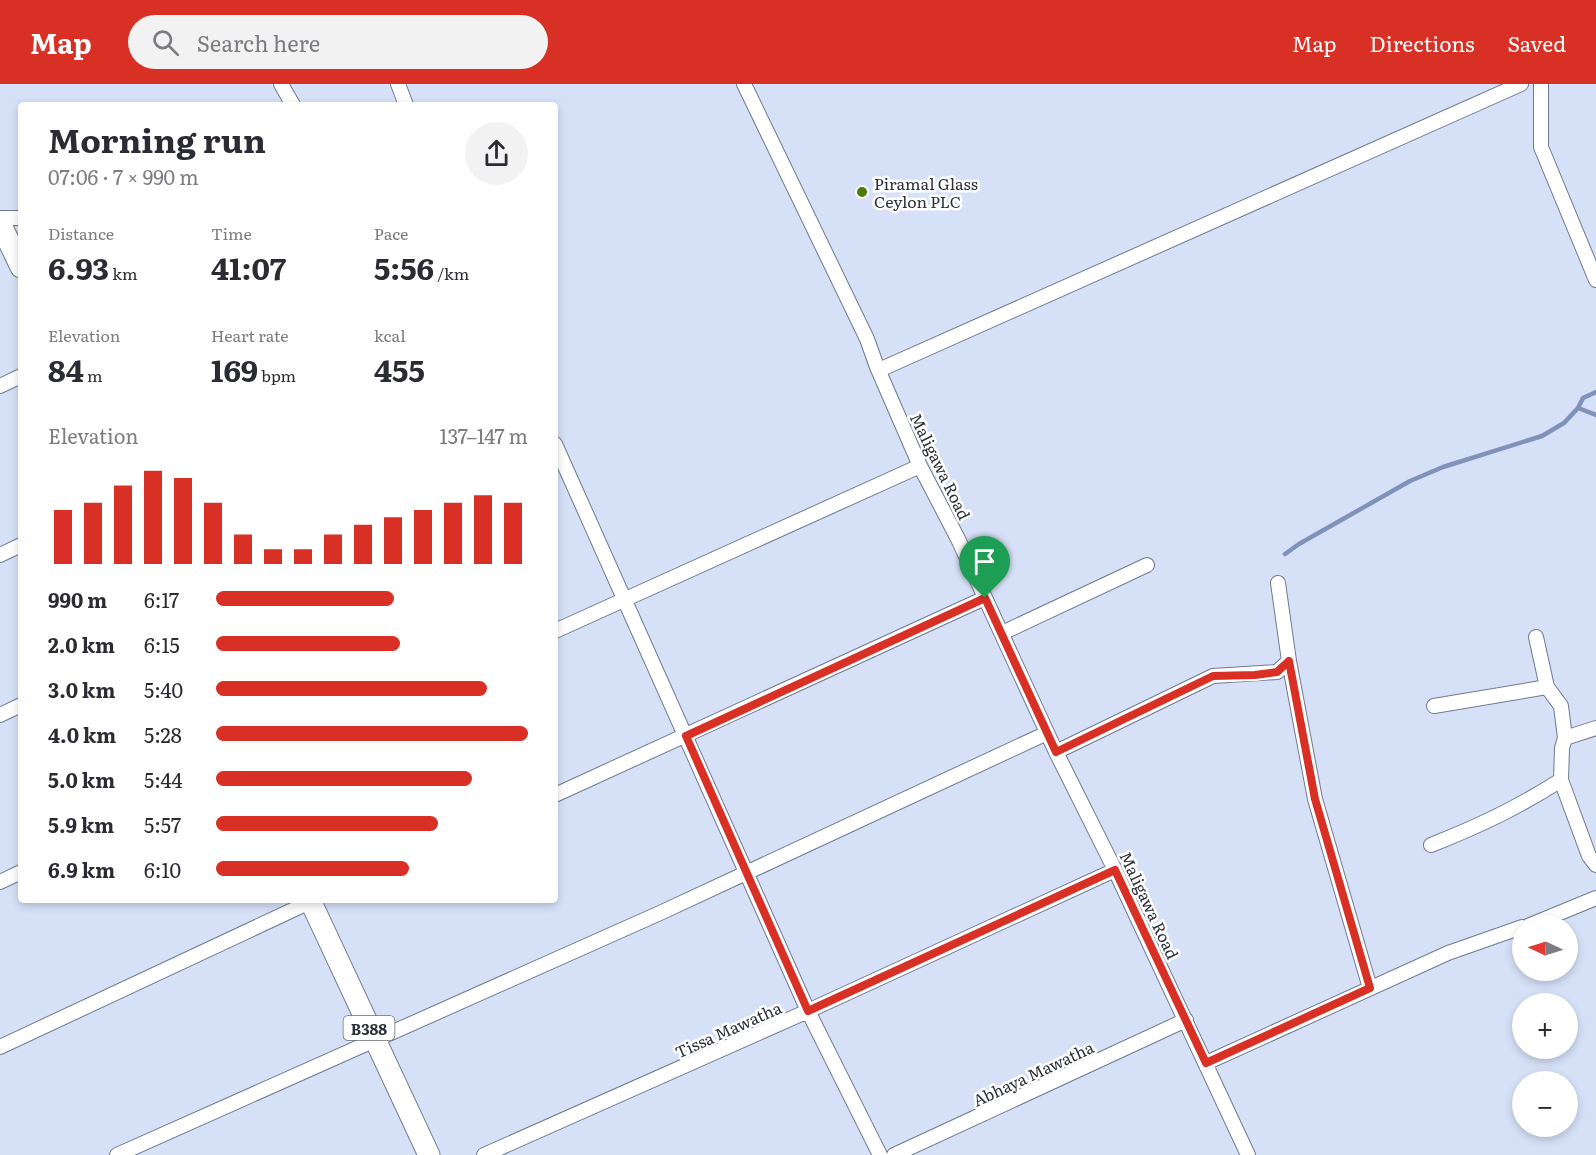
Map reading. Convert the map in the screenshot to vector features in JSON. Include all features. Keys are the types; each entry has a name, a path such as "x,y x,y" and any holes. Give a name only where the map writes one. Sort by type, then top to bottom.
{"main road":[{"path":"0,223 18,261"},
{"name":"B388","path":"313,903 429,1155"}],"street":[{"path":"281,84 291,102"},
{"path":"398,84 405,102"},
{"name":"Maligawa Road","path":"744,84 862,328 920,466 958,539 1047,733 1115,870 1248,1155"},
{"path":"879,370 1521,84"},
{"path":"1541,84 1541,147 1596,280"},
{"path":"0,218 18,218"},
{"path":"0,386 18,377"},
{"path":"559,463 686,736 808,1011 880,1155"},
{"path":"558,630 920,466"},
{"path":"0,555 18,546"},
{"path":"1002,633 1147,565"},
{"path":"1278,583 1289,661 1315,799 1370,988"},
{"path":"558,794 985,598"},
{"path":"1536,637 1547,687 1561,706 1565,738 1562,748 1561,780 1589,856 1596,865"},
{"path":"1056,752 1213,676 1277,672 1289,661"},
{"path":"1434,705 1547,687"},
{"path":"0,715 18,706"},
{"path":"1565,738 1596,728"},
{"path":"117,1155 746,873 1047,733"},
{"path":"1431,845 1482,825 1531,800 1561,780"},
{"name":"Tissa Mawatha","path":"484,1155 808,1011 1115,870"},
{"path":"0,882 18,873"},
{"path":"1555,915 1596,898"},
{"path":"0,1047 306,903"},
{"path":"1206,1063 1448,953 1512,931"},
{"name":"Abhaya Mawatha","path":"894,1155 1186,1020"}],"waterway":[{"path":"1596,392 1583,398 1578,408 1596,415"},
{"path":"1285,554 1410,481 1443,467 1542,436 1564,423 1578,408"}],"place":[{"name":"Piramal Glass Ceylon PLC","path":"862,192"}],"route":[{"path":"985,598 1056,752 1213,676 1277,672 1289,661 1315,799 1370,988 1206,1063 1115,870 808,1011 686,736 985,598"}]}
